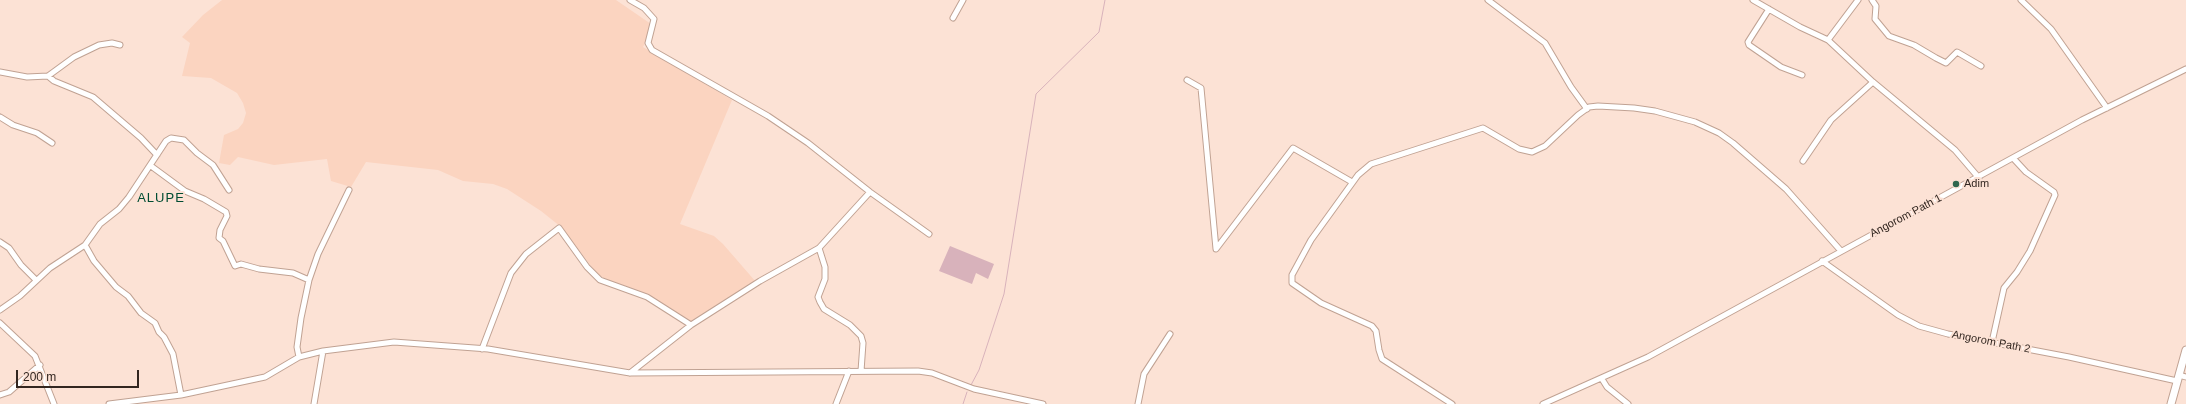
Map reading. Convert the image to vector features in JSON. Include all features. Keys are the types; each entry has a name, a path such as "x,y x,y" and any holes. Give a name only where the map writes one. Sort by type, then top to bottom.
{"highway":[{"path":"2171,404 2181,378 2186,350"}],"street":[{"path":"630,0 644,8 654,19 648,43 652,50 768,116 808,142 870,192 929,234"},
{"path":"954,18 963,0"},
{"path":"1488,0 1546,43 1571,88 1587,109"},
{"path":"1753,0 1828,40 1873,82 1955,150 1979,178"},
{"path":"1828,40 1858,0"},
{"path":"1872,0 1876,6 1875,19 1889,36 1914,45 1946,63 1957,52 1981,66"},
{"path":"2021,0 2051,29 2107,108"},
{"path":"1769,9 1748,42 1749,45 1781,67 1802,75"},
{"path":"48,76 74,57 99,45 112,43 120,45"},
{"name":"Angorom Path 1","path":"1543,404 1602,379 1654,354 1822,261 1979,178 2013,158 2186,68"},
{"path":"0,72 27,77 48,76 94,97 141,138 157,155"},
{"path":"1188,80 1201,88 1216,248 1293,148 1352,182"},
{"path":"1803,162 1831,120 1873,82"},
{"path":"1452,404 1382,358 1376,331 1372,326 1320,303 1292,283 1292,275 1311,240 1352,182 1371,164 1483,128 1522,151 1536,151 1545,146 1587,109 1598,106 1656,111 1696,122 1719,133 1786,189 1841,251"},
{"path":"0,117 13,125 37,133 52,143"},
{"path":"0,310 20,296 50,268 85,245 100,224 119,210 151,166 157,155 171,138 184,140 197,153 213,165 229,190"},
{"path":"1992,342 2004,288 2017,272 2030,251 2055,195 2054,192 2026,172 2013,158"},
{"path":"151,166 185,191 204,199 226,212 227,216 220,230 219,238 223,241 235,266 241,264 259,269 293,273 309,280"},
{"path":"299,357 297,347 299,330 309,280 318,254 349,190"},
{"path":"630,373 691,325 760,281 819,248 870,192"},
{"path":"482,349 511,274 526,254 559,228 587,267 600,280 646,297 691,325"},
{"path":"0,242 9,248 21,265 36,280"},
{"path":"85,245 94,261 116,287 128,296 141,313 155,323 159,332 164,337 173,354 181,395"},
{"path":"819,248 825,267 825,279 818,297 824,309 850,325 861,336 863,343 861,371"},
{"name":"Angorom Path 2","path":"1822,261 1863,289 1890,310 1910,322 1948,334 2181,378"},
{"path":"0,323 30,351 40,366 54,404"},
{"path":"1138,404 1144,374 1170,334"},
{"path":"109,404 181,395 265,377 299,357 323,351 394,342 482,349 574,362 630,373 918,371 932,373 974,389 1043,404"},
{"path":"314,404 323,351"},
{"path":"0,395 9,392 40,366"},
{"path":"836,404 849,371"},
{"path":"1602,379 1607,386 1628,404"}],"shaded area":[{"path":"222,0 616,0 651,24 643,47 732,100 680,224 714,236 723,244 756,282 691,324 646,294 617,284 598,275 561,227 541,211 507,189 493,184 463,181 438,170 366,162 351,187 331,181 327,159 274,165 238,157 230,165 219,163 224,135 238,129 243,123 246,113 243,103 237,93 211,78 182,76 190,43 182,37 203,15"},
{"path":"950,246 994,264 988,279 976,273 972,284 939,271"}],"waterway":[{"path":"971,385 979,370 1004,294 1036,94 1099,32 1105,0"},
{"path":"963,404 967,392"}],"place":[{"name":"Adim","path":"1956,184"}],"district":[{"name":"ALUPE","path":"161,198"}]}
